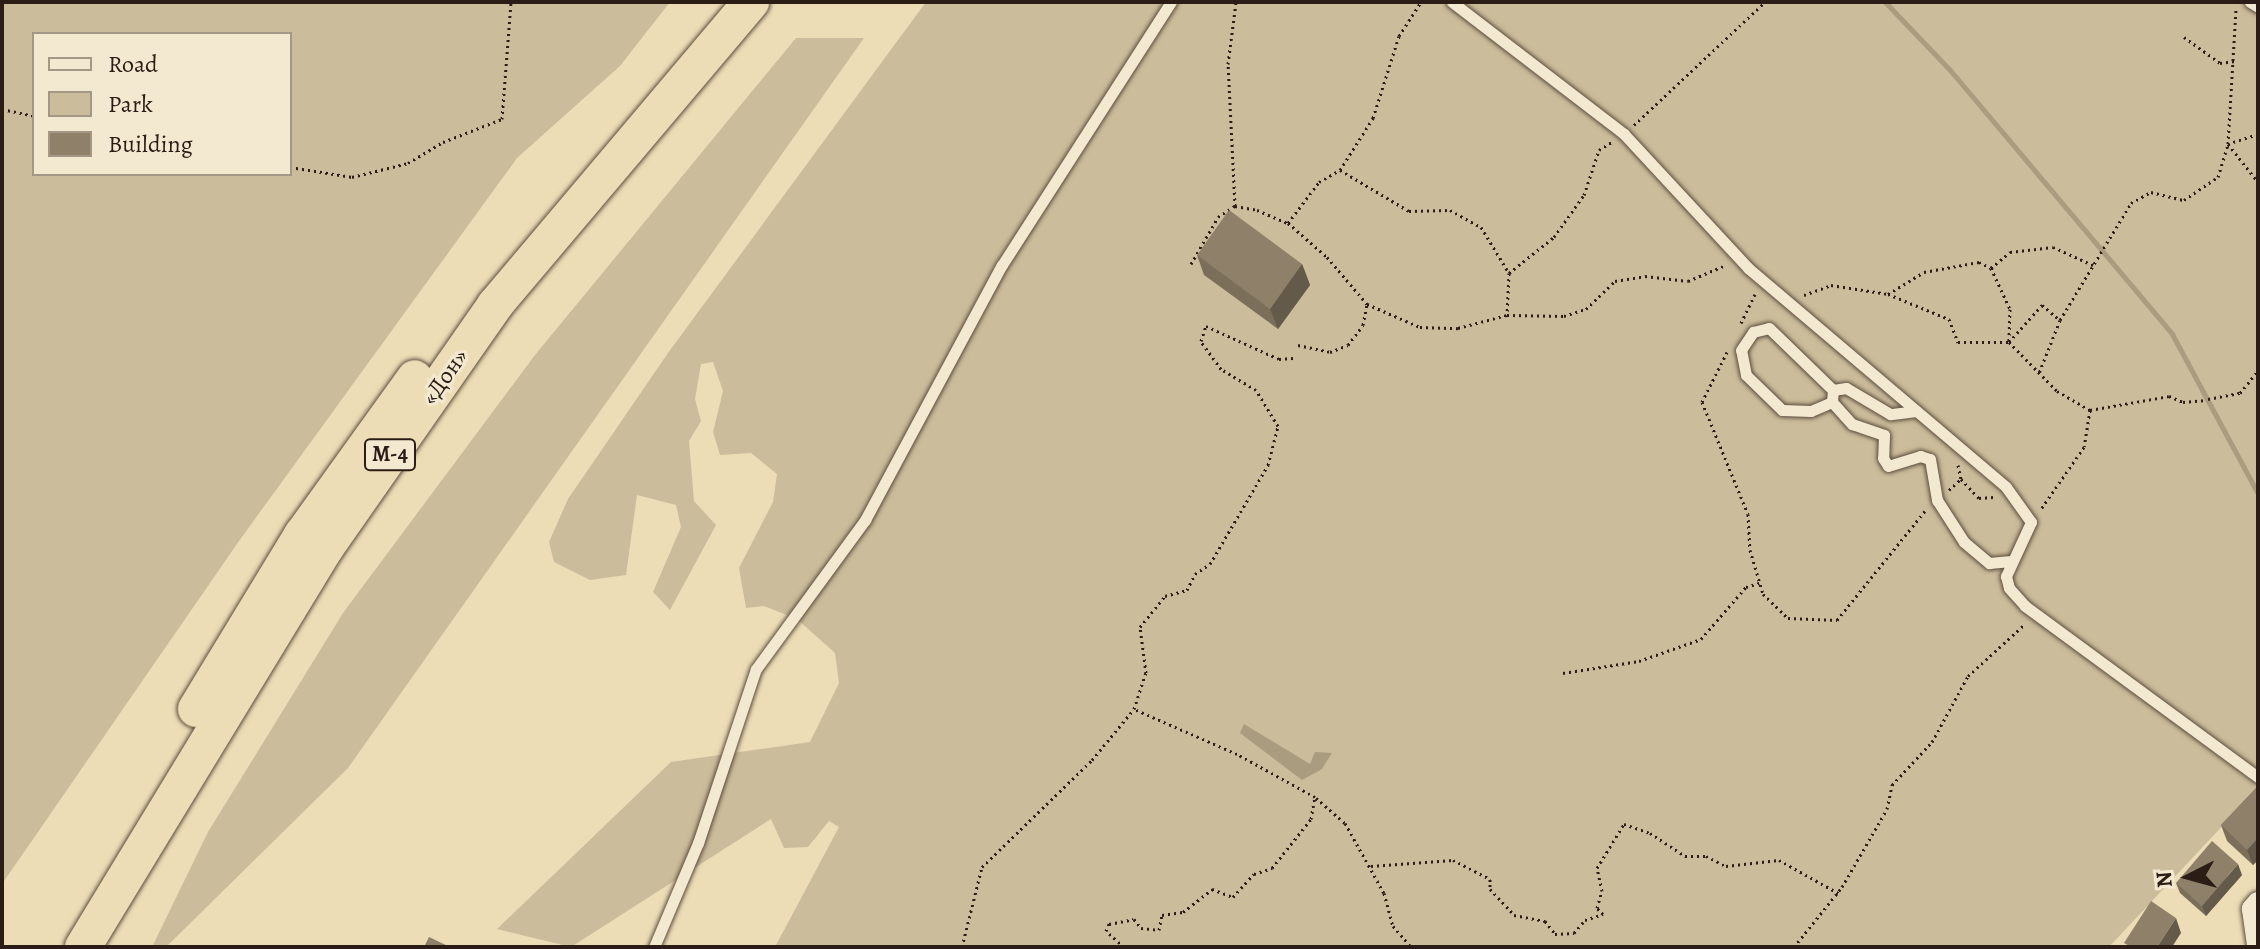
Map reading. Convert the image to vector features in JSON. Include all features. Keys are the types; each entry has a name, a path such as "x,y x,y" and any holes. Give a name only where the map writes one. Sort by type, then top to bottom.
{"highway":[{"name":"«Дон»","path":"56,947 302,535 477,290 722,2"},
{"name":"«Дон»","path":"83,947 325,549 495,305 751,2"}],"street":[{"path":"2258,903 2253,909 2258,943"}],"lane":[{"path":"654,947 698,843 756,669 865,520 1002,265 1171,2"},
{"path":"1452,2 1624,134 1748,268 2006,487 2031,522 2006,576 2009,588 2025,606 2258,777"},
{"path":"2250,2 2258,7"},
{"path":"1916,411 1890,414 1846,388 1832,396 1811,411 1782,410 1746,375 1741,350 1753,332 1769,328 1832,396 1852,424 1884,435 1883,458 1888,466 1920,456 1930,459 1937,500 1964,542 1989,563 2011,561"}],"path":[{"path":"292,167 352,177 408,163 443,142 502,119 511,2"},
{"path":"1235,206 1228,64 1236,2"},
{"path":"1288,223 1319,182 1340,170 1373,118 1399,36 1421,2"},
{"path":"1509,273 1554,237 1584,195 1599,150 1624,134 1765,2"},
{"path":"2039,373 2060,320 2131,203 2151,192 2184,200 2218,177 2228,144 2236,2"},
{"path":"2184,37 2220,63 2235,61"},
{"path":"2,109 32,116"},
{"path":"2228,144 2258,134"},
{"path":"2228,144 2258,182"},
{"path":"1340,170 1409,211 1450,210 1481,227 1509,273 1507,315"},
{"path":"1235,206 1288,223 1327,257 1367,304 1420,327 1458,328 1507,315 1564,316 1586,309 1615,281 1645,276 1688,281 1720,265 1748,268"},
{"path":"1191,264 1218,217 1235,206"},
{"path":"1991,268 2010,252 2053,247 2094,266"},
{"path":"1888,294 1924,272 1979,262 1991,268 2010,309 2009,342 2057,391 2090,410 2169,396 2183,402 2240,393 2258,371"},
{"path":"1735,334 1762,280"},
{"path":"1787,301 1831,285 1888,294 1949,319 1958,342 2009,342 2042,305 2060,320"},
{"path":"1298,345 1330,352 1348,345 1363,325 1367,304"},
{"path":"962,947 982,867 1092,760 1134,709 1146,673 1140,627 1165,596 1187,590 1195,574 1210,564 1262,478 1278,426 1256,390 1221,369 1201,341 1206,326 1279,359 1293,358"},
{"path":"1729,348 1702,402 1748,514 1763,594 1788,618 1837,620 1937,500 1961,479"},
{"path":"2031,522 2084,447 2090,410"},
{"path":"1563,673 1639,661 1701,639 1746,587 1759,583"},
{"path":"1794,947 1838,893 1887,809 1892,785 1932,742 1968,676 2027,622 2025,606"},
{"path":"1134,709 1237,754 1315,797 1345,823 1371,866 1393,926 1411,947"},
{"path":"1124,947 1106,931 1109,924 1134,919 1141,928 1159,930 1162,915 1183,912 1212,889 1233,897 1254,874 1272,868 1311,819 1315,797"},
{"path":"1371,866 1453,860 1490,879 1490,889 1514,915 1545,921 1555,934 1574,933 1585,920 1603,914 1597,908 1602,891 1597,868 1624,824 1650,833 1685,856 1706,856 1726,866 1779,860 1838,893"}],"green space":[{"path":"2,2 670,2 620,66 517,158 239,541 2,884"},
{"path":"926,2 2258,2 2258,788 2109,947 775,947 839,827 829,821 808,847 784,848 771,819 571,947 497,929 671,762 810,742 839,683 835,653 797,619 764,606 746,608 739,568 773,502 777,474 751,453 720,455 713,432 723,391 713,362 701,364 695,399 701,421 689,441 694,501 716,525 670,610 653,592 681,527 676,505 637,495 626,575 590,580 554,562 549,542 568,499 668,353"},
{"path":"796,38 864,38 348,768 166,947 152,947 208,832 343,613 535,355"}],"shaded area":[{"path":"1244,724 1310,764 1315,752 1332,753 1322,769 1302,780 1240,733"}],"building":[{"path":"1229,210 1302,264 1270,309 1197,255"},
{"path":"2258,786 2258,838 2247,850 2221,825"},
{"path":"2212,841 2238,864 2202,906 2176,883"},
{"path":"2151,901 2176,918 2157,947 2131,947 2124,943"},
{"path":"429,937 450,947 424,947"}],"waterway":[{"path":"1885,2 1950,70 2172,334 2258,494"}]}
